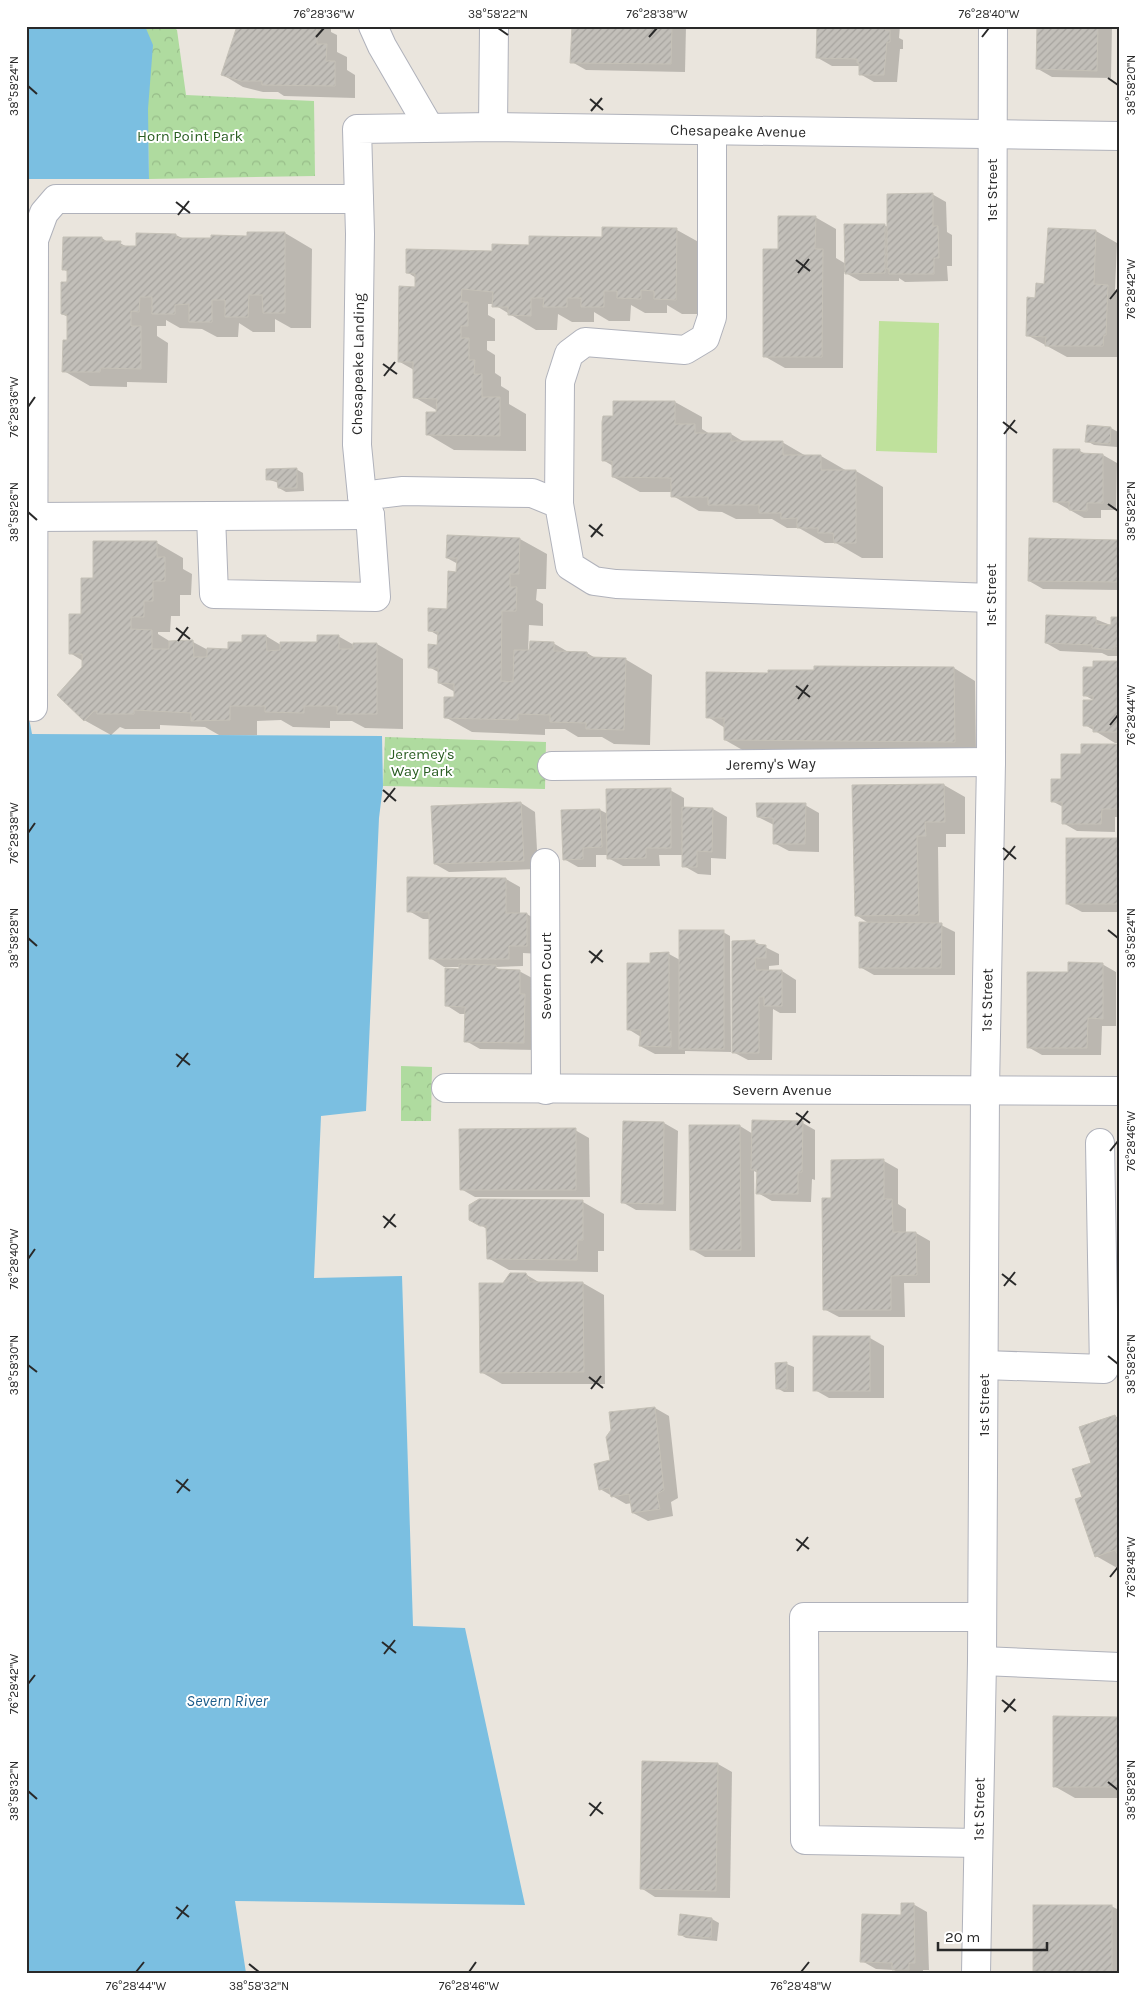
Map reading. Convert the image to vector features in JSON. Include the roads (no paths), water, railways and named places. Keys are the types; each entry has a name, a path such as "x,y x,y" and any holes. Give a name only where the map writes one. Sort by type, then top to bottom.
{"street":[{"path":"373,26 382,46 429,127"},
{"path":"493,127 494,26"},
{"name":"1st Street","path":"976,1973 982,1661 986,1090 991,762 993,26"},
{"name":"Chesapeake Avenue","path":"357,128 493,127 992,136 1119,136"},
{"name":"Chesapeake Landing","path":"211,516 214,594 376,597 357,445 359,200 357,128"},
{"path":"712,131 712,317 704,338 685,350 585,342 569,354 560,382 559,504 570,566 594,581 616,584 991,598"},
{"path":"33,707 34,240 44,213 56,200 359,200"},
{"path":"33,517 211,516 366,506 403,491 532,493 559,504"},
{"name":"Jeremy's Way","path":"552,766 991,762"},
{"name":"Severn Court","path":"546,862 546,1090"},
{"name":"Severn Avenue","path":"446,1088 546,1090 1119,1091"},
{"path":"984,1365 1111,1370 1100,1143"},
{"path":"978,1843 805,1840 804,1617 982,1616"},
{"path":"982,1661 1119,1667"}],"water":[{"path":"26,26 145,26 153,45 148,109 149,179 26,179"},
{"name":"Severn River","path":"26,702 32,734 382,736 383,786 379,818 366,1111 321,1116 314,1278 402,1276 413,1626 465,1628 525,1905 235,1901 246,1973 26,1973"}],"park label":[{"name":"Horn Point Park","path":"190,136"},
{"name":"Jeremey's Way Park","path":"422,762"}]}
